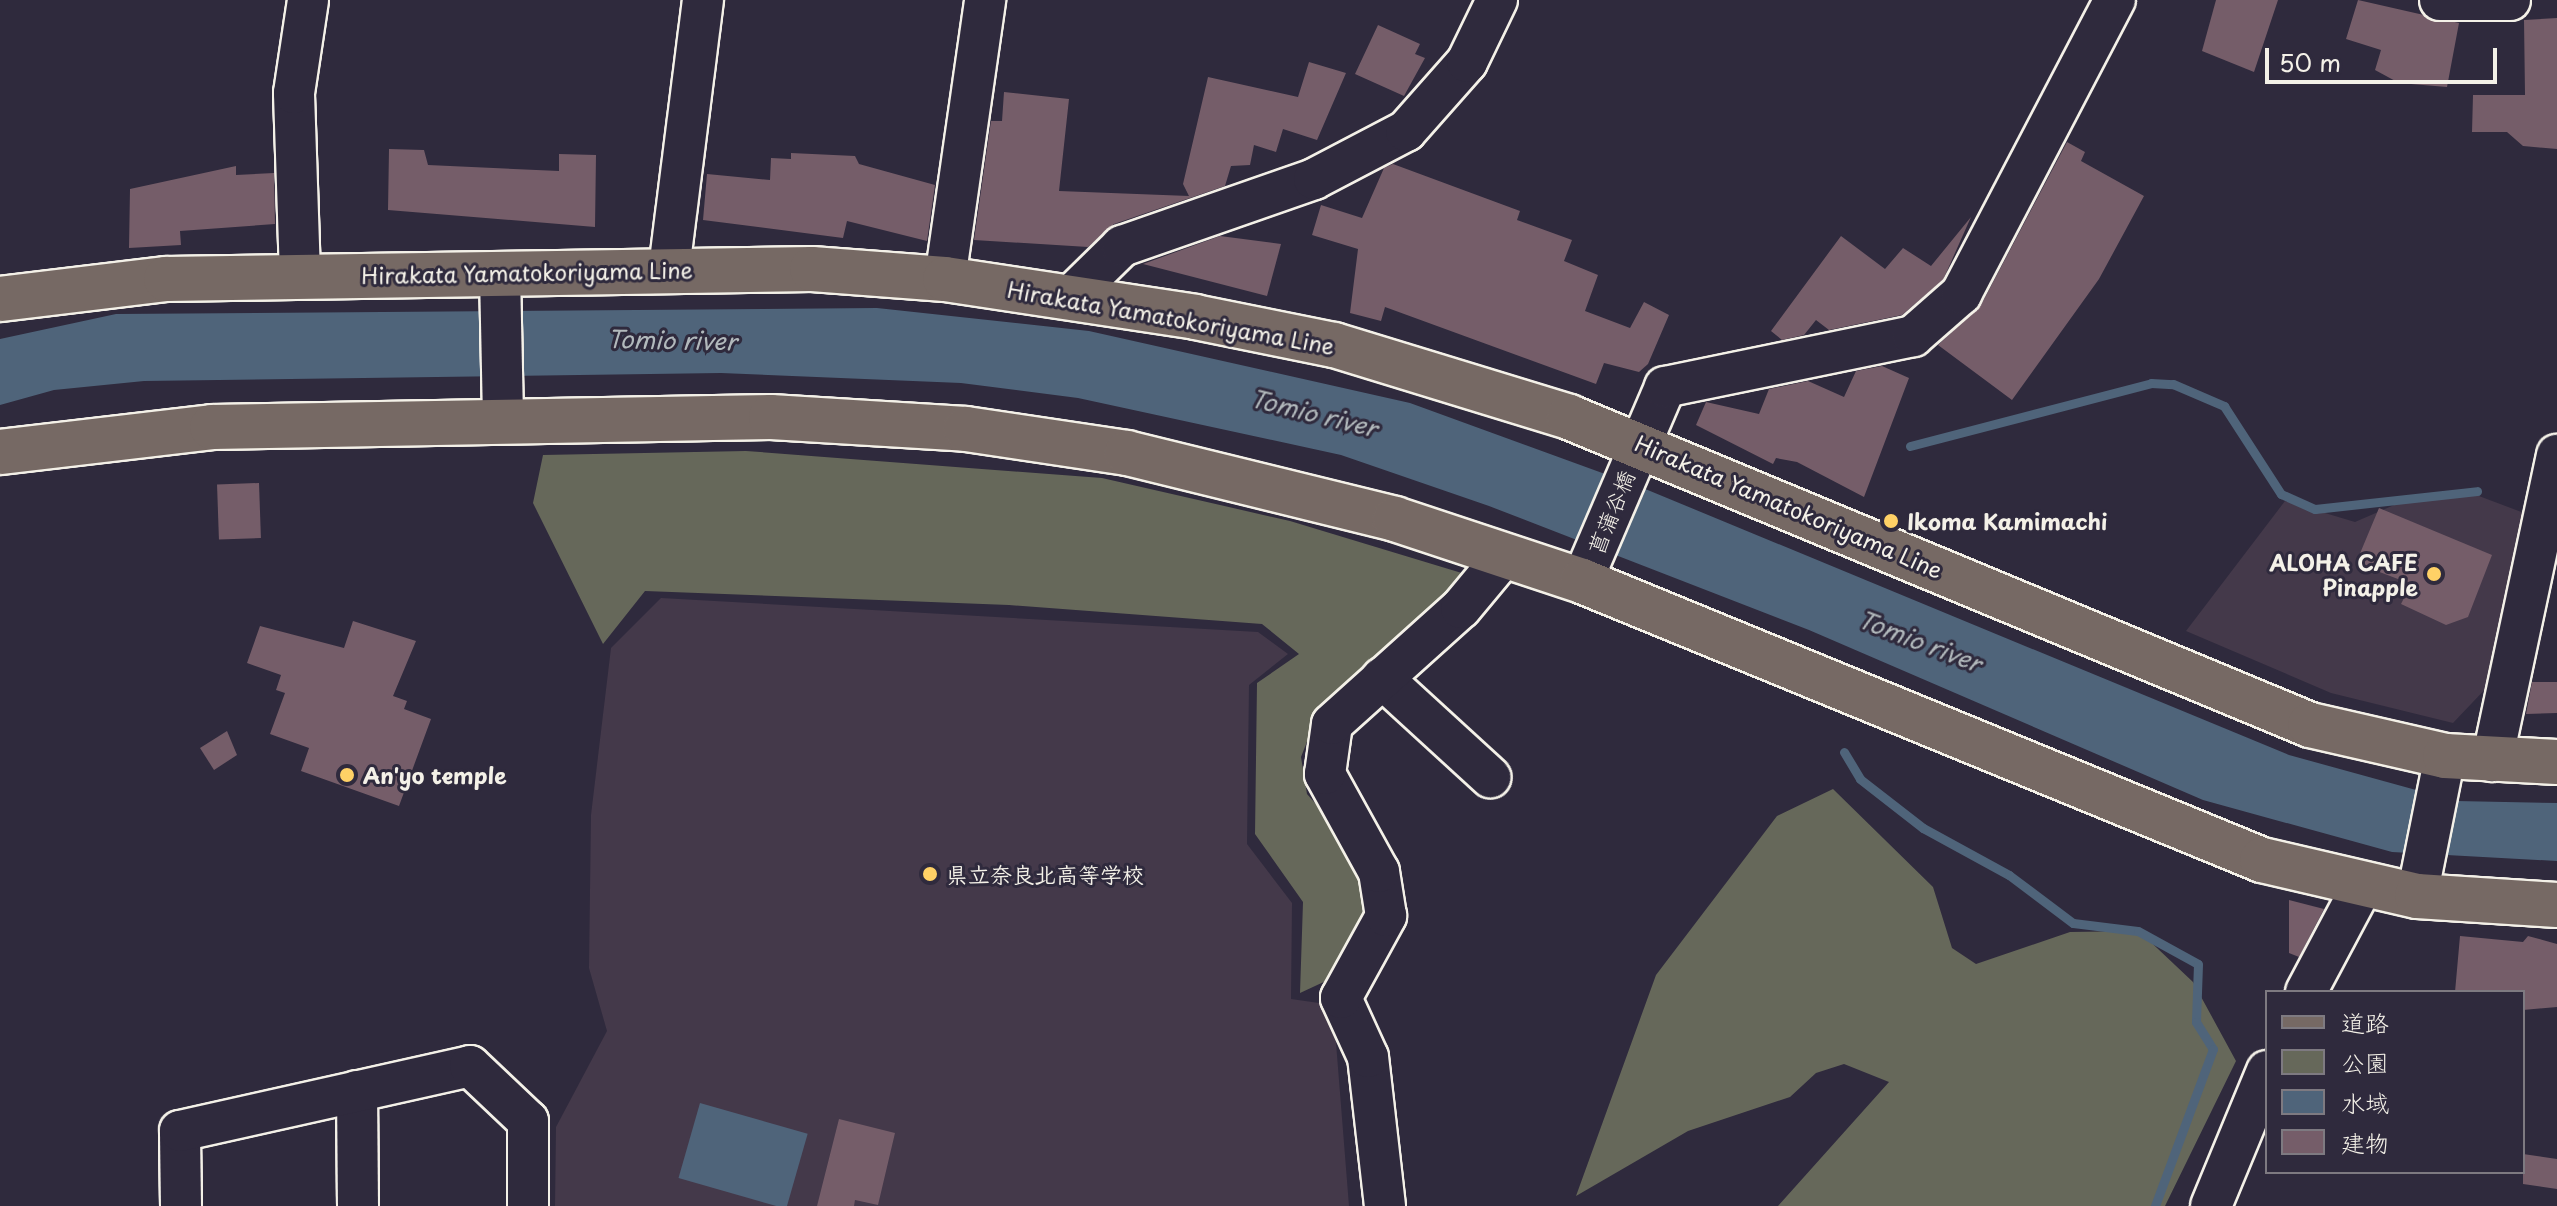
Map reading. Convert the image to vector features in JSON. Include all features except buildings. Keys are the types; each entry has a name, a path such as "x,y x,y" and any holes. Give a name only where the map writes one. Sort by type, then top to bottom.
{"main road":[{"name":"Hirakata Yamatokoriyama Line","path":"0,299 166,279 669,269 945,279 1072,295 1334,345 1639,442 2310,725 2445,756 2492,761 2557,762"},
{"path":"0,452 212,427 503,418 771,417 966,429 1127,453 1278,487 1582,581 2262,860 2417,896 2557,905"}],"street":[{"path":"300,275 294,93 308,0"},
{"path":"669,269 703,0"},
{"path":"945,279 985,0"},
{"path":"1072,295 1122,246 1314,179 1406,131 1467,62 1497,0"},
{"name":"菖蒲谷橋","path":"1582,581 1665,387 1913,336 1961,294 2011,207 2115,0"},
{"path":"2440,0 2510,0"},
{"path":"500,274 503,418"},
{"path":"2492,761 2557,455"},
{"path":"1385,1206 1368,1057 1341,998 1386,916 1379,872 1325,774 1332,724 1461,608 1505,555"},
{"path":"1382,678 1490,777"},
{"path":"2417,896 2445,756"},
{"path":"2307,990 2364,883"},
{"path":"181,1206 180,1131 470,1066 528,1121 528,1206"},
{"path":"2211,1206 2265,1076"},
{"path":"357,1091 358,1206"}],"shaded area":[{"path":"2471,493 2532,516 2491,683 2453,723 2331,693 2186,631 2285,501 2355,522 2401,502"},
{"name":"県立奈良北高等学校","path":"661,598 1258,632 1288,654 1249,685 1247,844 1292,903 1291,999 1333,1005 1349,1206 555,1206 556,1127 607,1031 589,968 591,815 611,648"}],"green space":[{"path":"746,451 1102,478 1290,521 1465,574 1432,619 1319,711 1301,757 1307,794 1355,848 1375,900 1328,980 1300,993 1303,902 1255,834 1257,683 1299,654 1262,624 1009,605 645,591 603,644 533,503 543,455"},
{"path":"1833,789 1933,887 1952,948 1976,964 2070,932 2139,931 2193,982 2236,1061 2165,1206 1778,1206 1889,1082 1844,1064 1816,1073 1790,1097 1688,1131 1576,1196 1656,975 1777,816"}],"water":[{"name":"Tomio river","path":"877,308 1089,331 1410,403 1638,486 2289,755 2456,801 2557,803 2557,861 2392,852 2203,800 1809,630 1489,506 1341,455 1078,398 961,383 721,373 144,381 54,390 0,405 0,339 116,314"},
{"path":"700,1103 808,1134 787,1206 776,1206 679,1178"}],"waterway":[{"path":"1910,446 2151,383 2173,384 2224,406 2281,494 2315,509 2477,491"},
{"path":"1844,752 1860,779 1923,828 2009,875 2073,923 2138,931 2198,964 2196,1022 2213,1049 2155,1206"}],"place":[{"name":"Ikoma Kamimachi","path":"1891,521"},
{"name":"ALOHA CAFE Pinapple","path":"2434,574"},
{"name":"An'yo temple","path":"347,775"},
{"name":"県立奈良北高等学校","path":"930,874"}]}
